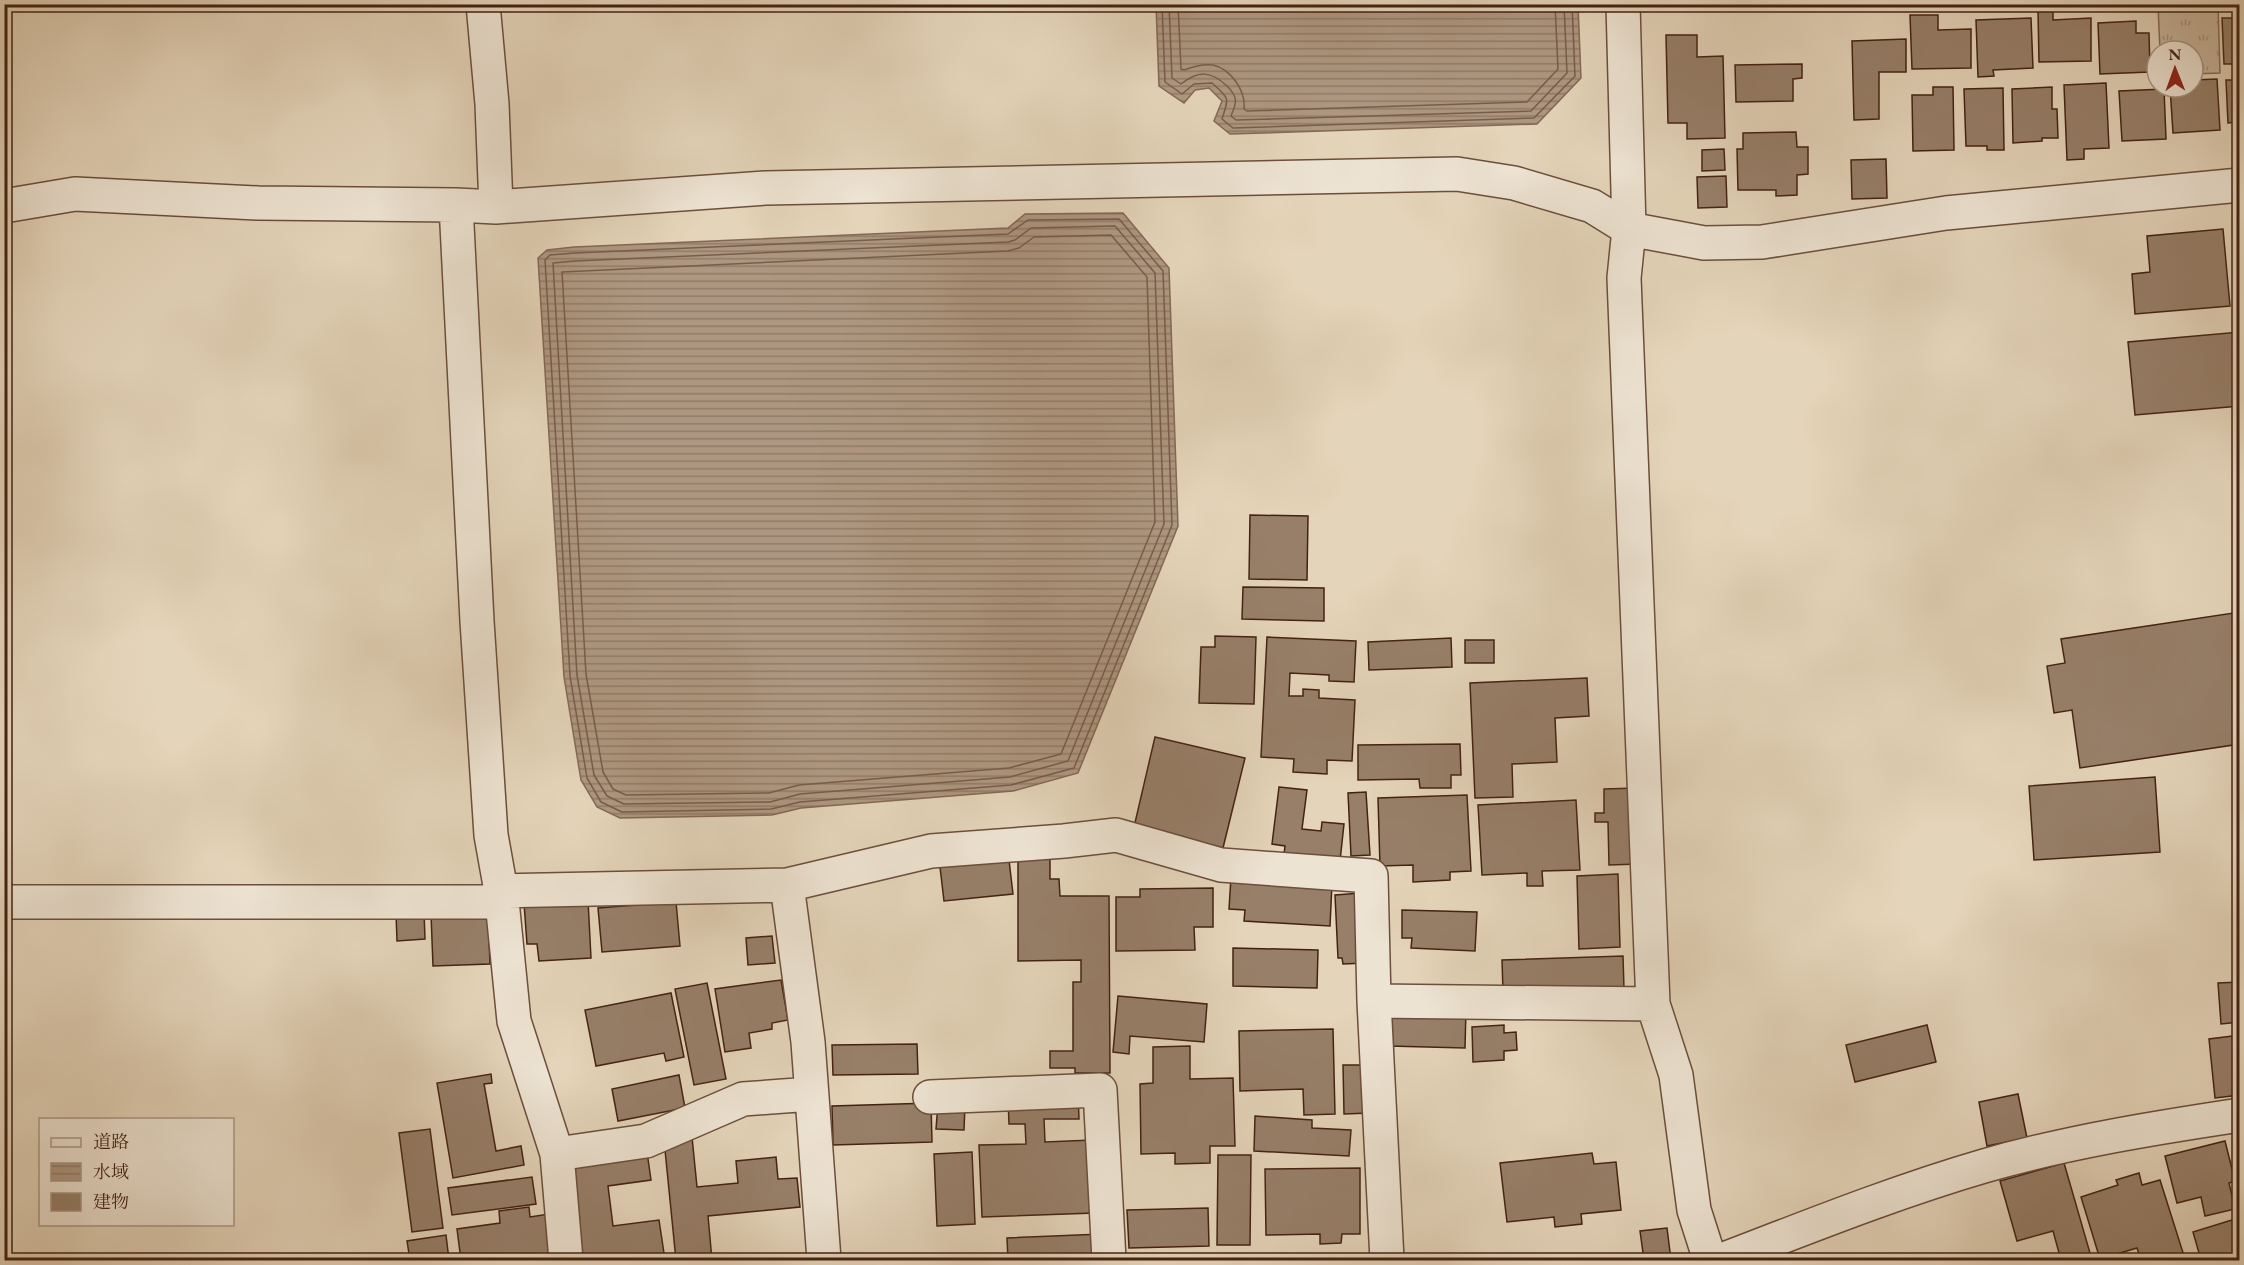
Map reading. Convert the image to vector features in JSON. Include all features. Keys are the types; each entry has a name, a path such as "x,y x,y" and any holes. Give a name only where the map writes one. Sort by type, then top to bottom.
{"street":[{"path":"483,4 492,104 495,207"},
{"path":"1623,4 1629,229 1624,278 1653,1004 1677,1075 1694,1210 1710,1260"},
{"path":"4,206 75,194 258,203 495,207 766,188 1457,174 1514,183 1592,206 1629,229 1704,243 1762,242 1946,213 2240,185"},
{"path":"456,205 477,621 491,835 501,897 514,1021 556,1154 566,1260"},
{"path":"4,902 501,897 787,885 931,851 1064,842 1116,835 1221,865 1371,876 1374,1001 1387,1260"},
{"path":"787,885 808,1042 824,1260"},
{"path":"1374,1001 1653,1004"},
{"path":"930,1097 1100,1090 1108,1260"},
{"path":"556,1154 646,1141 743,1099 811,1094"},
{"path":"1722,1260 1874,1202 1985,1166 2135,1131 2240,1115"}],"green space":[{"path":"2158,5 2218,5 2220,73 2205,74 2205,39 2159,39"}],"water":[{"path":"1156,5 1578,5 1581,78 1537,124 1230,134 1214,121 1222,101 1209,88 1195,90 1184,103 1159,86"},
{"path":"1123,213 1169,268 1178,526 1078,773 1013,791 801,808 772,815 620,818 597,807 581,780 564,677 538,258 547,250 574,247 1008,228 1025,214"}],"building":[{"path":"2038,10 2053,10 2053,20 2091,18 2091,61 2039,62"},
{"path":"1910,15 1938,15 1938,30 1971,29 1971,68 1912,69"},
{"path":"2031,18 2033,68 1993,70 1994,76 1978,77 1976,20"},
{"path":"2222,18 2236,18 2236,24 2240,24 2240,64 2224,64"},
{"path":"2136,21 2136,33 2149,33 2149,39 2145,39 2145,72 2100,74 2098,23"},
{"path":"1666,35 1697,35 1697,57 1723,56 1725,138 1687,139 1687,123 1668,123"},
{"path":"1906,39 1906,72 1879,72 1879,119 1854,120 1852,41"},
{"path":"1802,64 1802,78 1793,79 1793,101 1736,102 1735,65"},
{"path":"2217,79 2220,130 2173,133 2171,99 2205,99 2205,80"},
{"path":"2226,80 2240,80 2240,122 2228,123"},
{"path":"2106,83 2109,148 2084,149 2084,159 2067,160 2064,85"},
{"path":"1933,87 1953,87 1954,150 1913,151 1912,95 1933,95"},
{"path":"2052,87 2052,109 2057,109 2058,138 2013,143 2012,89"},
{"path":"2003,88 2004,150 1987,150 1987,146 1966,146 1964,89"},
{"path":"2145,90 2145,99 2164,99 2166,139 2122,141 2119,91"},
{"path":"1796,132 1797,147 1808,147 1808,174 1797,175 1797,195 1776,196 1776,190 1738,190 1737,149 1743,149 1743,133"},
{"path":"1724,149 1725,170 1702,171 1702,150"},
{"path":"1886,159 1887,198 1852,199 1851,160"},
{"path":"1726,176 1727,207 1698,208 1697,177"},
{"path":"2223,229 2230,306 2135,314 2132,274 2150,272 2147,236"},
{"path":"2240,332 2240,406 2135,415 2128,342"},
{"path":"1250,515 1308,516 1307,580 1249,579"},
{"path":"1243,587 1324,588 1324,621 1242,619"},
{"path":"2240,612 2240,744 2080,768 2072,710 2054,713 2047,666 2065,663 2061,639"},
{"path":"1215,636 1256,637 1254,704 1199,703 1201,647 1215,647"},
{"path":"1267,637 1356,641 1354,682 1329,681 1329,675 1290,673 1289,696 1303,696 1303,689 1319,690 1319,698 1355,700 1352,761 1327,760 1327,774 1293,772 1294,759 1261,757"},
{"path":"1451,638 1452,667 1369,670 1368,642"},
{"path":"1465,640 1494,640 1494,663 1465,663"},
{"path":"1587,678 1589,716 1555,718 1557,762 1512,764 1513,797 1475,798 1470,683"},
{"path":"1155,737 1245,758 1223,848 1134,827"},
{"path":"1460,744 1461,775 1451,775 1451,788 1420,788 1419,779 1358,780 1358,745"},
{"path":"2155,777 2160,852 2034,860 2029,786"},
{"path":"1279,787 1307,790 1302,829 1321,831 1322,822 1344,824 1340,861 1284,854 1285,846 1272,844"},
{"path":"1637,788 1638,864 1609,865 1608,822 1595,822 1595,813 1604,813 1604,789"},
{"path":"1366,792 1370,855 1351,856 1348,793"},
{"path":"1467,795 1471,871 1450,872 1450,880 1413,882 1413,865 1380,866 1378,798"},
{"path":"1576,800 1580,870 1542,871 1543,886 1527,886 1527,873 1482,875 1478,805"},
{"path":"1018,852 1050,852 1050,879 1059,879 1060,896 1109,896 1110,1073 1075,1073 1075,1068 1050,1068 1050,1051 1073,1051 1073,982 1081,982 1081,960 1018,961"},
{"path":"1009,860 1013,894 944,901 940,867"},
{"path":"1618,874 1620,947 1579,949 1577,876"},
{"path":"1231,877 1332,883 1330,926 1244,921 1245,910 1229,909"},
{"path":"1213,888 1213,927 1194,927 1195,950 1116,951 1116,897 1140,897 1140,889"},
{"path":"1362,893 1365,963 1343,964 1342,958 1338,958 1335,895"},
{"path":"588,900 591,958 539,961 537,944 527,944 524,903"},
{"path":"676,902 680,946 602,952 598,908"},
{"path":"1402,910 1477,912 1475,951 1411,948 1412,938 1402,938"},
{"path":"488,911 490,964 433,966 431,914"},
{"path":"424,912 425,939 397,941 396,913"},
{"path":"772,936 775,963 748,965 746,938"},
{"path":"1233,948 1318,950 1317,988 1233,986"},
{"path":"1623,956 1624,989 1503,992 1502,960"},
{"path":"781,980 788,1020 772,1023 772,1029 749,1033 751,1048 725,1052 715,989"},
{"path":"2240,982 2240,1022 2221,1024 2218,983"},
{"path":"707,983 726,1079 694,1085 675,989"},
{"path":"671,993 684,1057 666,1061 664,1053 596,1066 585,1010"},
{"path":"1118,996 1207,1004 1204,1042 1130,1036 1129,1054 1113,1052"},
{"path":"1390,1007 1466,1009 1465,1048 1389,1046"},
{"path":"1504,1025 1504,1033 1516,1032 1517,1050 1504,1051 1504,1060 1473,1062 1472,1027"},
{"path":"1927,1025 1936,1062 1855,1082 1846,1045"},
{"path":"1333,1029 1335,1114 1304,1115 1303,1089 1240,1091 1239,1031"},
{"path":"2240,1035 2240,1095 2215,1098 2209,1039"},
{"path":"917,1044 918,1074 833,1075 832,1045"},
{"path":"1190,1046 1190,1079 1233,1078 1235,1146 1210,1146 1210,1163 1175,1164 1175,1153 1141,1154 1140,1084 1153,1083 1153,1047"},
{"path":"1343,1065 1368,1065 1370,1113 1344,1114"},
{"path":"491,1074 492,1083 484,1084 496,1151 521,1146 524,1165 453,1178 437,1083"},
{"path":"679,1075 685,1108 618,1121 612,1089"},
{"path":"1078,1094 1079,1119 1044,1119 1045,1142 1092,1140 1095,1213 982,1217 979,1145 1026,1144 1025,1124 1009,1124 1008,1097"},
{"path":"2018,1094 2027,1138 1987,1146 1979,1102"},
{"path":"931,1103 932,1142 833,1145 832,1106"},
{"path":"938,1104 965,1105 964,1130 936,1129"},
{"path":"1255,1116 1312,1120 1312,1128 1351,1130 1349,1156 1254,1151"},
{"path":"430,1129 443,1228 412,1232 399,1133"},
{"path":"692,1137 697,1187 738,1183 736,1161 776,1157 778,1179 797,1178 800,1207 708,1216 712,1260 676,1260 664,1140"},
{"path":"2225,1141 2235,1181 2229,1183 2235,1209 2205,1216 2201,1197 2177,1203 2165,1156"},
{"path":"646,1145 651,1180 608,1186 613,1226 659,1220 665,1260 582,1260 568,1157"},
{"path":"972,1152 975,1224 937,1226 934,1154"},
{"path":"1592,1153 1594,1164 1616,1162 1621,1210 1581,1214 1582,1224 1555,1227 1554,1217 1507,1222 1500,1163"},
{"path":"1218,1155 1251,1155 1250,1245 1217,1245"},
{"path":"2064,1163 2092,1260 2061,1260 2053,1231 2017,1241 2000,1181"},
{"path":"1360,1168 1360,1234 1342,1234 1341,1243 1320,1244 1320,1234 1266,1235 1265,1169"},
{"path":"2139,1173 2142,1185 2160,1180 2185,1259 2141,1260 2137,1248 2100,1259 2081,1197 2118,1185 2116,1180"},
{"path":"532,1177 536,1204 452,1215 448,1188"},
{"path":"529,1207 530,1217 549,1214 555,1260 461,1260 457,1229 500,1223 499,1211"},
{"path":"1208,1208 1209,1246 1129,1248 1127,1210"},
{"path":"2232,1220 2240,1244 2240,1260 2201,1260 2193,1232"},
{"path":"1667,1228 1671,1260 1644,1260 1640,1231"},
{"path":"1102,1234 1103,1255 1008,1259 1007,1238"},
{"path":"446,1235 449,1260 410,1260 407,1241"}]}
